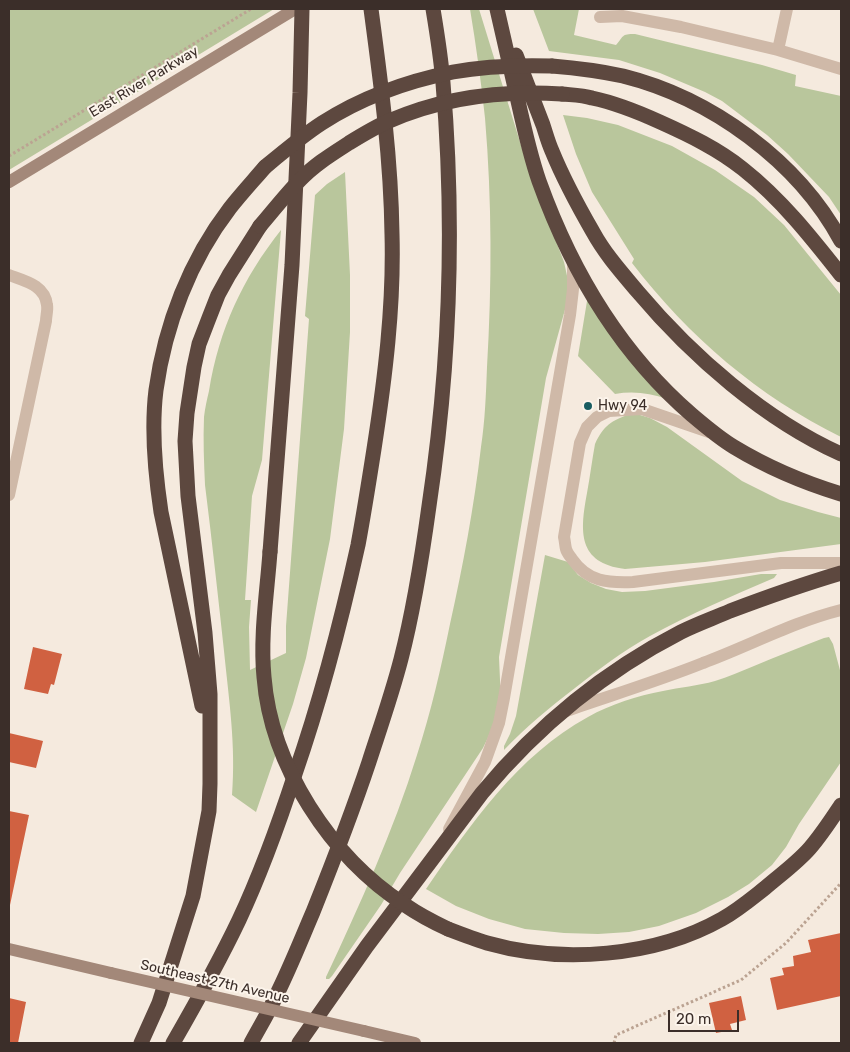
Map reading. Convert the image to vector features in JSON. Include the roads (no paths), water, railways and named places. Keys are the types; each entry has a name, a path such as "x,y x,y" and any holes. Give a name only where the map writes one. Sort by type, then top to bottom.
{"highway":[{"path":"302,9 292,265 263,654 267,703 281,750 301,795 315,816 348,858 365,874 404,905 448,929 488,943 511,948 559,955 586,955 633,950 684,937 722,920 776,879 809,848 826,828 841,805"},
{"path":"173,1043 240,919 286,801 332,655 358,543 382,400 390,315 392,236 389,156 371,9"},
{"path":"251,1043 275,998 300,943 358,797 401,658 424,544 435,471 445,379 450,281 450,208 447,140 443,81 434,9"},
{"path":"498,9 527,144 539,181 563,242 588,290 634,356 674,399 734,447 771,467 841,494"},
{"path":"498,9 552,151 594,233 613,262 653,310 719,374 777,419 841,454"},
{"path":"210,750 161,512 155,457 156,392 166,339 174,314 184,288 212,234 229,209 265,167 288,148 322,123 397,87 454,72 484,68 552,66 586,69 624,76 665,90 729,122 756,142 808,192 825,213 841,241"},
{"path":"141,1043 159,1003 193,896 209,811 210,694 205,633 188,496 185,441 187,413 198,352 209,318 229,275 260,226 300,179 327,157 366,133 407,114 455,99 524,92 591,97 623,106 677,130 708,146 741,168 795,219 841,275"},
{"path":"300,1043 367,946 463,818 502,770 559,713 608,675 682,632 764,598 841,573"}],"street":[{"name":"East River Parkway","path":"9,182 295,9"},
{"path":"778,50 788,9"},
{"path":"600,16 622,16 681,27 778,50 841,69"},
{"path":"436,854 485,762 499,723 570,315 573,289 573,261"},
{"path":"9,275 37,286 44,293 47,306 46,321 9,495"},
{"path":"718,436 642,409 609,410 597,417 587,427 580,442 564,537 566,551 576,564 586,574 600,580 618,583 781,563 841,563"},
{"path":"559,713 704,663 792,626 841,610"},
{"name":"Southeast 27th Avenue","path":"9,949 415,1043"}],"place":[{"name":"Hwy 94","path":"588,406"}]}
